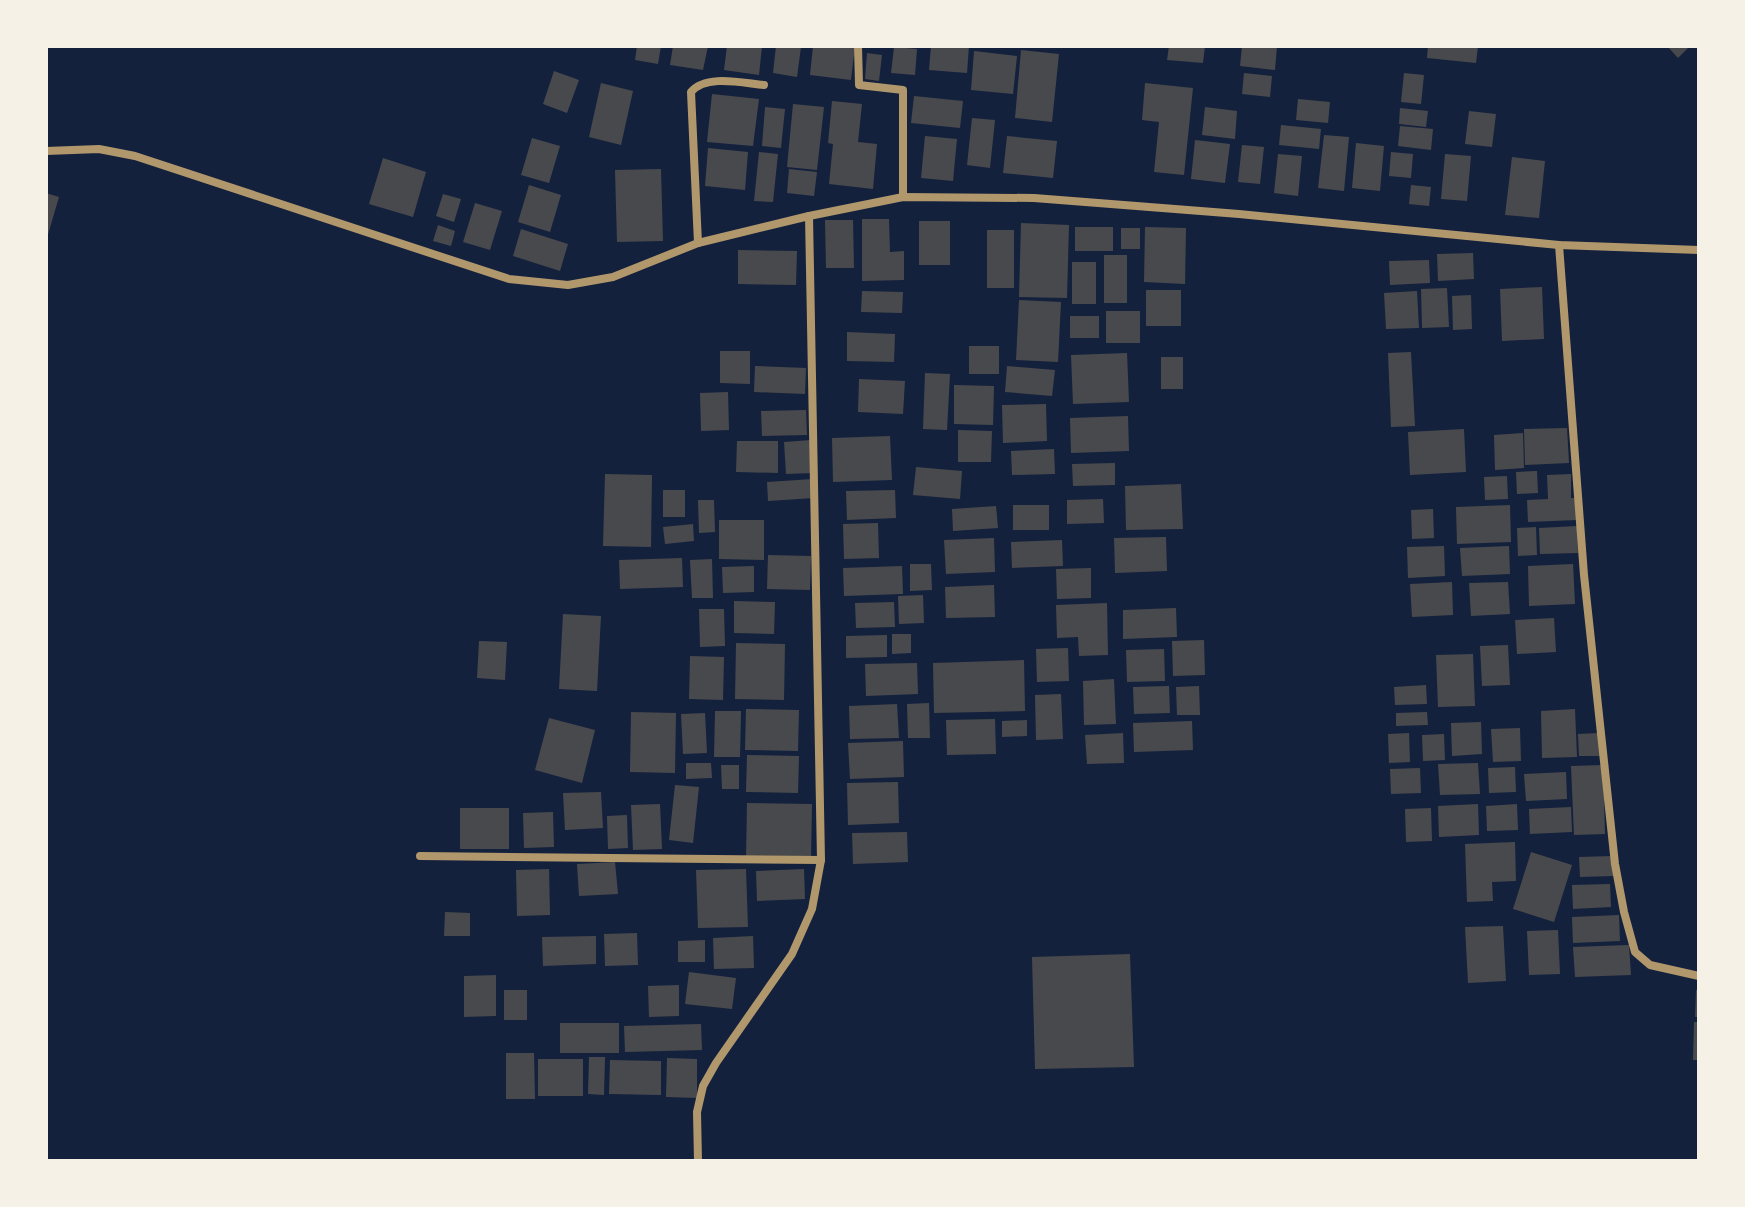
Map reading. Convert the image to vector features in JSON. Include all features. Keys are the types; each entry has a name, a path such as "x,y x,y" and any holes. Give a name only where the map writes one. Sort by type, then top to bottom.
{"street":[{"path":"858,46 859,85 903,90 903,197"},
{"path":"698,243 691,92 706,81 764,85"},
{"path":"46,151 99,149 135,156 509,279 568,285 613,277 698,243 903,197 1034,198 1254,215 1559,245 1699,250"},
{"path":"698,1161 697,1112 703,1086 792,954 812,909 821,860 809,216"},
{"path":"1559,245 1584,575 1615,864 1624,912 1635,952 1650,965 1699,976"},
{"path":"420,856 821,860"}],"building":[{"path":"637,46 661,46 658,64 635,60"},
{"path":"673,46 708,46 703,70 670,65"},
{"path":"727,46 762,46 759,75 724,70"},
{"path":"776,46 801,47 797,77 773,73"},
{"path":"813,46 855,46 851,80 810,75"},
{"path":"931,46 969,46 967,73 929,70"},
{"path":"1169,46 1205,46 1203,63 1167,60"},
{"path":"1242,46 1277,46 1275,70 1240,66"},
{"path":"1428,46 1478,46 1476,63 1427,58"},
{"path":"1667,46 1690,46 1678,58"},
{"path":"894,47 917,49 915,75 891,73"},
{"path":"1021,50 1059,54 1052,122 1015,118"},
{"path":"974,51 1017,56 1013,94 971,90"},
{"path":"867,53 882,55 879,81 865,79"},
{"path":"554,71 579,80 567,113 543,104"},
{"path":"1244,73 1272,76 1270,97 1242,94"},
{"path":"1404,73 1424,75 1421,104 1401,102"},
{"path":"601,83 633,91 621,145 589,137"},
{"path":"1145,83 1193,88 1184,175 1154,172 1159,122 1142,120"},
{"path":"712,94 759,99 753,146 707,142"},
{"path":"914,96 963,101 960,128 911,123"},
{"path":"1298,99 1330,102 1328,123 1296,120"},
{"path":"832,101 862,104 858,142 877,144 873,189 829,184 833,144 828,143"},
{"path":"793,104 824,107 817,170 787,167"},
{"path":"765,107 785,109 781,148 762,146"},
{"path":"1205,107 1237,111 1235,139 1202,135"},
{"path":"1400,108 1428,111 1426,127 1399,124"},
{"path":"1469,111 1496,114 1492,147 1465,144"},
{"path":"972,118 995,120 990,168 967,165"},
{"path":"1281,125 1321,129 1319,149 1279,145"},
{"path":"1400,126 1433,129 1431,150 1398,146"},
{"path":"1324,135 1349,137 1344,191 1318,188"},
{"path":"925,136 957,139 953,181 921,178"},
{"path":"1007,136 1057,141 1053,178 1003,173"},
{"path":"532,138 560,146 549,183 521,175"},
{"path":"1195,140 1230,144 1225,183 1191,179"},
{"path":"1356,143 1384,146 1380,191 1352,188"},
{"path":"1242,145 1264,147 1260,184 1238,182"},
{"path":"708,148 748,152 745,190 705,186"},
{"path":"759,152 778,154 773,202 754,201"},
{"path":"1391,152 1413,154 1411,178 1389,176"},
{"path":"1278,154 1302,156 1298,196 1274,193"},
{"path":"1445,154 1471,156 1467,201 1441,199"},
{"path":"1512,157 1545,161 1539,218 1505,215"},
{"path":"383,158 426,172 413,217 369,204"},
{"path":"661,169 663,241 617,242 615,170"},
{"path":"789,169 817,172 814,196 787,193"},
{"path":"529,185 561,195 550,232 518,222"},
{"path":"1411,185 1431,187 1429,206 1409,204"},
{"path":"46,193 59,197 47,238 46,237"},
{"path":"443,194 461,199 454,222 436,216"},
{"path":"475,203 502,211 490,250 463,242"},
{"path":"862,219 889,219 890,252 904,251 904,280 862,281"},
{"path":"825,220 853,220 854,268 826,268"},
{"path":"919,221 950,221 950,265 919,265"},
{"path":"1021,223 1069,225 1067,298 1019,297"},
{"path":"438,225 455,231 451,246 433,241"},
{"path":"1075,227 1113,227 1113,251 1075,251"},
{"path":"1145,227 1186,228 1185,284 1144,282"},
{"path":"1121,228 1140,228 1140,249 1121,249"},
{"path":"521,229 568,244 560,271 513,256"},
{"path":"987,230 1014,230 1014,288 987,288"},
{"path":"738,250 797,251 796,285 738,284"},
{"path":"1473,253 1474,279 1438,281 1437,254"},
{"path":"1104,255 1127,255 1127,303 1104,303"},
{"path":"1429,260 1430,283 1390,285 1389,261"},
{"path":"1072,262 1096,262 1096,304 1072,304"},
{"path":"1542,287 1544,339 1502,341 1500,289"},
{"path":"1447,288 1449,327 1422,328 1421,289"},
{"path":"1146,290 1181,290 1181,326 1146,326"},
{"path":"862,291 903,292 902,313 861,312"},
{"path":"1417,291 1419,328 1386,329 1384,293"},
{"path":"1471,295 1472,329 1453,330 1452,296"},
{"path":"1019,300 1061,302 1058,362 1016,360"},
{"path":"1106,311 1140,311 1140,343 1106,343"},
{"path":"1070,316 1099,316 1099,338 1070,338"},
{"path":"847,332 895,334 894,362 847,361"},
{"path":"969,346 999,346 999,374 969,374"},
{"path":"720,351 750,351 750,384 720,383"},
{"path":"1411,352 1415,426 1391,427 1388,353"},
{"path":"1127,353 1129,402 1073,404 1071,355"},
{"path":"1161,357 1183,357 1183,389 1161,389"},
{"path":"755,366 806,368 805,394 754,392"},
{"path":"1007,366 1055,370 1052,396 1005,392"},
{"path":"925,373 950,374 947,430 923,429"},
{"path":"859,379 905,381 903,414 858,412"},
{"path":"954,385 994,386 993,425 954,424"},
{"path":"728,392 729,430 701,431 700,393"},
{"path":"1046,404 1047,441 1003,443 1002,405"},
{"path":"806,410 807,435 762,436 761,411"},
{"path":"1128,416 1129,451 1071,453 1070,418"},
{"path":"1567,428 1569,463 1525,465 1524,429"},
{"path":"1464,429 1466,472 1410,475 1408,432"},
{"path":"958,430 992,431 991,462 958,462"},
{"path":"1523,433 1524,468 1495,470 1494,435"},
{"path":"890,436 892,480 833,482 832,438"},
{"path":"811,440 813,473 786,474 784,442"},
{"path":"737,441 778,441 778,473 736,472"},
{"path":"1054,449 1055,474 1012,475 1011,451"},
{"path":"1115,463 1115,485 1073,486 1072,464"},
{"path":"916,467 962,471 960,499 913,495"},
{"path":"1537,471 1538,493 1517,494 1516,472"},
{"path":"605,474 652,475 651,547 603,546"},
{"path":"1571,474 1571,498 1576,498 1577,520 1528,522 1527,500 1548,499 1547,475"},
{"path":"1507,476 1508,499 1485,500 1484,477"},
{"path":"813,479 814,498 768,501 767,482"},
{"path":"1181,484 1183,529 1126,530 1125,486"},
{"path":"663,490 685,490 685,517 663,517"},
{"path":"895,490 896,518 847,520 846,491"},
{"path":"1103,499 1104,523 1067,524 1067,500"},
{"path":"698,500 714,500 715,532 699,533"},
{"path":"1013,505 1049,505 1049,530 1013,530"},
{"path":"1510,505 1511,542 1457,544 1456,507"},
{"path":"996,506 998,528 953,531 952,509"},
{"path":"1433,509 1434,538 1412,539 1411,510"},
{"path":"719,520 764,520 764,560 719,559"},
{"path":"878,523 879,558 844,559 843,524"},
{"path":"693,524 694,541 665,544 663,527"},
{"path":"1577,526 1578,553 1540,554 1539,528"},
{"path":"1536,527 1537,555 1518,556 1517,528"},
{"path":"1166,537 1167,571 1115,573 1114,538"},
{"path":"994,538 995,572 946,574 944,540"},
{"path":"1062,540 1063,566 1012,568 1011,542"},
{"path":"1444,546 1445,576 1408,578 1407,547"},
{"path":"1509,546 1510,574 1462,576 1460,548"},
{"path":"768,555 811,556 810,590 767,589"},
{"path":"682,558 683,587 620,589 619,560"},
{"path":"712,559 713,598 692,598 690,560"},
{"path":"910,564 931,564 932,590 910,591"},
{"path":"1573,564 1575,604 1529,606 1528,566"},
{"path":"754,566 754,592 723,593 722,567"},
{"path":"902,566 903,594 844,596 843,568"},
{"path":"1091,568 1091,598 1057,599 1056,569"},
{"path":"1452,582 1453,615 1412,617 1410,584"},
{"path":"1508,582 1510,614 1471,616 1469,583"},
{"path":"994,585 995,617 946,618 945,587"},
{"path":"923,595 924,623 899,624 898,596"},
{"path":"734,601 775,602 774,634 734,633"},
{"path":"894,602 895,627 856,628 855,603"},
{"path":"1107,603 1108,655 1079,656 1078,637 1057,638 1056,605"},
{"path":"1176,608 1177,637 1123,639 1123,610"},
{"path":"699,609 724,609 725,646 700,647"},
{"path":"563,614 601,616 597,691 559,689"},
{"path":"1554,618 1556,652 1517,654 1515,620"},
{"path":"892,634 911,634 911,653 892,654"},
{"path":"887,635 887,657 846,658 846,636"},
{"path":"1204,640 1205,675 1173,676 1172,641"},
{"path":"479,641 507,642 505,680 477,678"},
{"path":"736,643 785,644 784,700 735,699"},
{"path":"1508,645 1510,685 1482,686 1480,646"},
{"path":"1068,648 1069,681 1037,682 1036,649"},
{"path":"1164,649 1165,681 1127,682 1126,650"},
{"path":"1473,654 1475,706 1438,707 1436,655"},
{"path":"690,656 724,657 723,700 689,699"},
{"path":"1024,660 1025,711 934,713 933,663"},
{"path":"917,663 918,694 866,696 865,664"},
{"path":"1114,679 1116,724 1084,725 1083,681"},
{"path":"1426,685 1427,704 1395,705 1394,687"},
{"path":"1169,686 1170,713 1134,714 1133,687"},
{"path":"1199,686 1200,715 1177,715 1176,687"},
{"path":"1061,694 1063,739 1036,740 1035,695"},
{"path":"929,703 930,738 908,738 907,704"},
{"path":"897,704 899,738 850,739 849,706"},
{"path":"746,709 799,710 798,751 745,750"},
{"path":"1575,709 1577,757 1542,758 1541,711"},
{"path":"715,711 741,711 740,757 714,757"},
{"path":"631,712 676,713 675,773 630,772"},
{"path":"1427,712 1428,725 1396,726 1396,713"},
{"path":"705,713 707,753 683,754 681,714"},
{"path":"549,718 595,730 582,783 535,770"},
{"path":"995,719 996,754 947,755 946,720"},
{"path":"1027,720 1027,736 1002,737 1002,721"},
{"path":"1192,721 1193,750 1134,752 1133,723"},
{"path":"1481,722 1482,754 1452,756 1451,723"},
{"path":"1520,728 1521,761 1493,762 1491,729"},
{"path":"1123,733 1124,763 1087,764 1085,735"},
{"path":"1409,733 1410,762 1389,763 1388,734"},
{"path":"1599,733 1600,756 1579,756 1578,734"},
{"path":"1444,734 1445,760 1423,761 1422,735"},
{"path":"903,741 904,777 850,779 848,743"},
{"path":"747,755 799,756 798,793 746,792"},
{"path":"686,763 711,763 712,778 686,779"},
{"path":"1478,763 1480,794 1440,795 1438,764"},
{"path":"721,765 739,765 739,789 722,789"},
{"path":"1603,765 1605,834 1574,835 1571,766"},
{"path":"1515,767 1516,792 1489,793 1488,768"},
{"path":"1420,768 1421,793 1391,794 1390,769"},
{"path":"1566,772 1567,799 1526,801 1524,774"},
{"path":"898,782 899,823 848,825 847,783"},
{"path":"675,785 699,787 693,843 669,840"},
{"path":"601,792 603,828 565,830 563,793"},
{"path":"747,803 812,804 811,859 746,858"},
{"path":"660,804 662,849 633,850 631,805"},
{"path":"1478,804 1479,835 1439,837 1438,806"},
{"path":"1517,804 1518,830 1487,831 1486,806"},
{"path":"1571,807 1572,832 1530,834 1529,809"},
{"path":"460,808 509,808 509,849 460,849"},
{"path":"1431,808 1432,841 1406,842 1405,809"},
{"path":"553,812 554,847 524,848 523,813"},
{"path":"627,815 628,848 608,849 607,816"},
{"path":"907,832 908,862 853,864 852,833"},
{"path":"1515,842 1516,881 1492,882 1493,901 1467,902 1465,844"},
{"path":"1531,852 1572,865 1554,922 1513,909"},
{"path":"1613,856 1614,876 1580,877 1579,857"},
{"path":"615,862 618,894 579,896 577,864"},
{"path":"549,869 550,915 517,916 516,870"},
{"path":"746,869 748,927 698,928 696,870"},
{"path":"804,869 805,899 757,901 756,871"},
{"path":"1610,884 1611,907 1573,909 1572,885"},
{"path":"445,912 470,913 470,936 444,936"},
{"path":"1619,915 1620,941 1573,943 1572,917"},
{"path":"1503,926 1506,981 1468,983 1465,927"},
{"path":"1558,930 1560,974 1529,975 1527,931"},
{"path":"637,933 638,965 605,966 604,934"},
{"path":"596,936 596,964 543,966 542,937"},
{"path":"753,936 754,968 714,969 713,938"},
{"path":"705,940 705,962 678,962 678,941"},
{"path":"1629,945 1631,975 1575,977 1573,947"},
{"path":"1130,954 1134,1067 1035,1069 1032,957"},
{"path":"689,972 736,978 732,1009 685,1004"},
{"path":"496,975 496,1016 464,1017 464,976"},
{"path":"679,985 679,1016 649,1017 648,986"},
{"path":"504,990 527,990 527,1020 504,1020"},
{"path":"1696,990 1699,990 1699,1017 1695,1017"},
{"path":"1694,1022 1699,1022 1699,1060 1693,1060"},
{"path":"560,1023 619,1023 619,1053 560,1053"},
{"path":"701,1024 702,1050 625,1052 624,1026"},
{"path":"506,1053 534,1053 535,1099 506,1099"},
{"path":"589,1057 605,1057 604,1095 588,1094"},
{"path":"667,1058 697,1059 697,1098 666,1097"},
{"path":"538,1059 583,1059 583,1096 538,1096"},
{"path":"610,1060 661,1061 661,1095 609,1094"}]}
